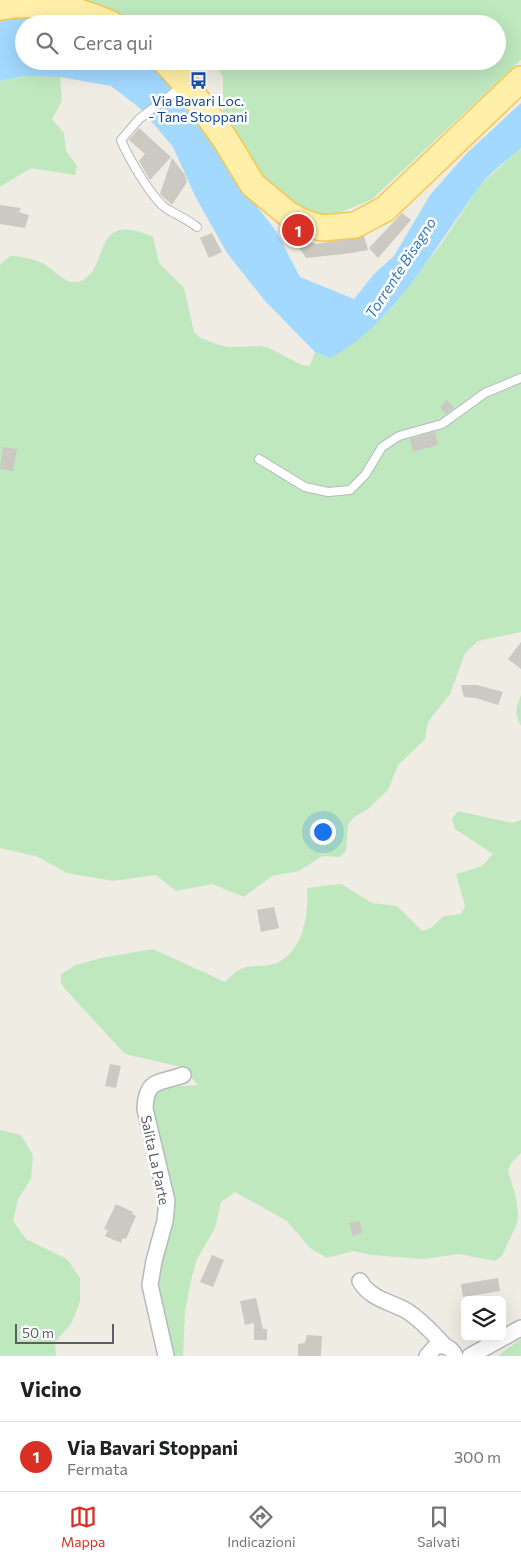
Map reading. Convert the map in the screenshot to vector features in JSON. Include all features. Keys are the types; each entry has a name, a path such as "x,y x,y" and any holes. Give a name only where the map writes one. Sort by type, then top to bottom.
{"main road":[{"path":"0,7 38,1 78,9 91,15"},
{"path":"170,70 181,87 225,139 253,185 288,215 305,224 322,228 355,225 385,209 521,79"}],"street":[{"name":"Salita La Parte","path":"166,1356 150,1285 154,1261 165,1221 167,1201 145,1109 145,1097 149,1087 154,1083 182,1075"},
{"path":"360,1280 366,1292 408,1312 429,1329 444,1346"},
{"path":"470,1356 521,1328"},
{"path":"427,1356 436,1346 444,1346 451,1349 455,1356"}],"lane":[{"path":"181,87 139,119 122,136 122,143 147,188 165,208 184,216 197,227"},
{"path":"259,459 305,487 328,492 350,490 365,475 382,447 399,436 442,424 484,394 521,378"}],"green space":[{"path":"78,0 521,0 521,60 371,200 331,216 296,209 264,178 223,117 223,77 219,70 506,70 506,15 119,15"},
{"path":"24,76 60,77 62,101 52,119 64,133 66,151 77,166 75,175 31,168 0,187 0,81"},
{"path":"521,148 521,632 478,641 465,653 450,694 428,722 425,739 398,765 388,790 368,809 353,818 348,825 346,852 339,857 322,856 299,871 272,876 244,897 212,884 176,891 156,875 113,881 67,873 36,856 0,848 0,265 10,256 23,257 44,264 66,280 71,282 81,281 90,274 96,265 110,235 119,230 133,230 153,237 159,263 184,288 194,332 201,338 229,347 260,346 269,348 302,365 310,366 315,352 330,357 386,314 442,243 480,185"},
{"path":"521,695 521,726 516,711"},
{"path":"458,811 512,823 521,820 521,1153 511,1163 508,1171 516,1197 518,1215 517,1223 502,1256 495,1261 459,1254 424,1259 371,1255 353,1251 327,1258 310,1248 287,1221 235,1192 221,1202 215,1228 197,1259 185,1311 183,1356 173,1356 158,1282 166,1236 150,1104 155,1088 198,1085 182,1067 125,1054 66,990 61,983 61,974 76,965 101,958 153,949 225,982 241,969 274,964 292,952 298,943 305,921 307,888 341,884 372,903 397,906 422,931 431,928 444,916 461,914 465,906 456,874 482,866 493,854 455,829 452,819"},
{"path":"0,1130 21,1135 33,1155 31,1179 18,1199 13,1221 26,1239 67,1259 80,1278 80,1302 71,1324 55,1342 56,1356 0,1356"},
{"path":"521,1339 521,1356 499,1356 499,1355"}],"water":[{"name":"Torrente Bisagno","path":"15,17 15,70 160,70 167,77 194,114 227,168 276,231 300,277 354,299 374,274 394,256 430,195 468,152 521,103 521,148 483,182 431,257 393,305 352,344 330,358 315,352 265,301 227,253 196,198 173,147 141,109 111,86 60,77 24,76 0,81 0,19"}],"building":[{"path":"139,128 171,157 150,180 139,161 145,154 129,140"},
{"path":"172,158 185,175 187,182 172,205 160,194"},
{"path":"0,205 21,208 19,212 29,215 25,228 0,224"},
{"path":"402,213 411,220 378,258 369,248"},
{"path":"212,233 222,252 209,258 200,238"},
{"path":"364,236 368,250 352,253 306,258 298,246 306,240 316,244"},
{"path":"447,400 454,408 446,414 440,407"},
{"path":"435,432 438,445 413,452 410,439"},
{"path":"3,447 17,449 13,471 0,469"},
{"path":"521,642 521,669 508,659"},
{"path":"461,685 477,685 503,692 498,705 476,698 464,697"},
{"path":"274,907 279,928 261,932 257,910"},
{"path":"110,1064 121,1066 116,1088 105,1086"},
{"path":"116,1204 133,1212 132,1214 136,1216 126,1239 123,1238 121,1243 105,1236 108,1230 104,1229"},
{"path":"360,1221 362,1233 353,1236 349,1223"},
{"path":"212,1255 224,1260 213,1287 200,1282"},
{"path":"498,1278 500,1291 463,1296 461,1284"},
{"path":"256,1298 263,1329 267,1329 267,1340 254,1340 254,1323 245,1325 240,1301"},
{"path":"307,1335 322,1336 321,1356 298,1356 298,1344 305,1343"}],"place":[{"name":"Via Bavari Loc. - Tane Stoppani","path":"198,81"},
{"name":"Via Bavari Stoppani","path":"298,230"}]}
